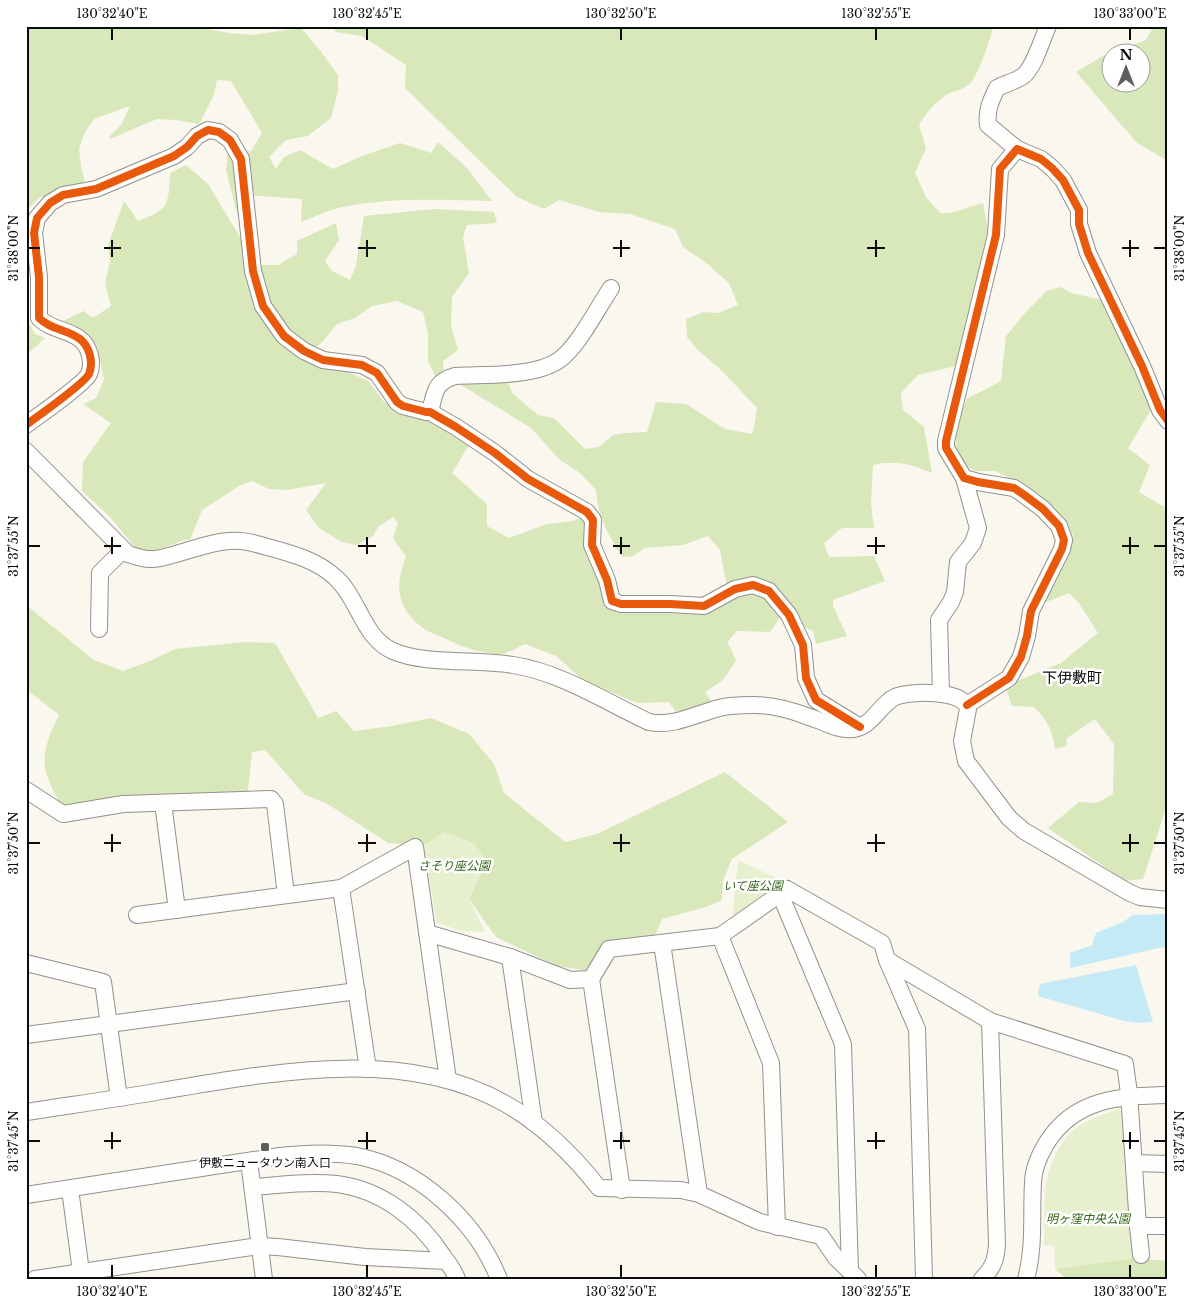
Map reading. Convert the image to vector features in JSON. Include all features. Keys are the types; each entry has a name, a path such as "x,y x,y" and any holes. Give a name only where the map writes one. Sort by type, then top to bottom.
{"street":[{"path":"1048,26 1034,62 1028,71 997,88 989,105 988,126 1017,149 1041,159 1063,180 1079,210 1079,224 1088,253 1142,366 1160,410 1168,422"},
{"path":"26,425 71,391 89,374 90,364 87,344 78,337 53,328 39,318 39,277 34,233 38,218 50,202 63,196 96,190 116,179 174,156 187,147 197,136 208,130 219,132 230,140 241,159 253,271 263,306 284,336 304,351 323,360 362,365 377,373 397,402 403,406 430,412 456,426 495,453 528,480 587,512 593,520 592,545 607,580 612,601 621,604 704,606 735,589 753,585 769,591 789,615 803,645 806,678 816,700 860,727"},
{"path":"941,694 940,620 955,592 958,562 973,543 978,528 964,478 946,448 946,441 996,235 1000,168 1017,149"},
{"path":"430,412 438,384 445,379 455,376 537,371 557,361 572,346 611,288"},
{"path":"26,451 123,550 136,557 149,560 161,558 224,541 237,540 302,558 319,565 338,579 354,601 370,633 381,645 394,652 411,656 489,662 530,668 550,675 649,722 673,722 721,708 755,705 783,709 842,728 853,729 860,727 873,718 888,702 896,697 906,694 954,695 967,705 968,717 962,741 966,761 1017,826 1124,890 1140,897 1168,900"},
{"path":"964,478 1014,488 1043,509 1060,526 1064,540 1062,549 1031,611 1021,657 1010,678 967,705"},
{"path":"99,629 100,574 123,550"},
{"path":"26,790 62,814 123,804 271,799 276,804 286,895"},
{"path":"163,803 176,910"},
{"path":"137,915 341,888 415,847 448,1080"},
{"path":"341,888 368,1069"},
{"path":"622,1190 591,979 609,950 720,936 787,889 882,943 887,960 918,1028 924,1279"},
{"path":"780,894 844,1044 854,1275"},
{"path":"427,933 510,957 570,980 591,979"},
{"path":"720,936 772,1063 777,1227"},
{"path":"662,943 699,1194"},
{"path":"510,957 534,1123"},
{"path":"887,960 990,1021 1124,1064 1130,1097 1141,1255"},
{"path":"26,963 103,982 119,1098"},
{"path":"26,1035 357,991"},
{"path":"982,1279 991,1270 997,1255 990,1021"},
{"path":"26,1112 257,1075 328,1070 389,1069 430,1075 483,1092 505,1103 553,1137 582,1166 599,1188 681,1190 699,1194 760,1222 821,1236 836,1258 854,1275"},
{"path":"1026,1279 1032,1253 1032,1182 1034,1170 1040,1155 1059,1127 1075,1113 1097,1102 1130,1097 1168,1095"},
{"path":"26,1195 311,1153 357,1157 380,1163 408,1176 454,1211 480,1242 493,1264 499,1279"},
{"path":"249,1161 258,1246 264,1279"},
{"path":"1134,1163 1168,1164"},
{"path":"253,1187 317,1183 338,1184 361,1190 383,1199 405,1213 424,1230 457,1279"},
{"path":"70,1189 80,1272"},
{"path":"1138,1226 1168,1226"},
{"path":"35,1279 258,1246 278,1246 365,1257 446,1261"}],"green space":[{"path":"26,26 192,26 229,33 253,35 301,28 338,75 338,91 331,118 308,136 286,140 269,157 276,169 284,157 300,150 333,169 362,156 400,143 431,153 438,142 467,168 492,201 415,200 376,202 338,208 301,222 302,199 249,195 238,217 226,170 228,152 251,151 262,133 231,81 217,80 214,95 199,124 157,119 110,139 110,136 121,125 130,106 94,119 85,132 79,148 85,181 59,194 40,197 26,211"},
{"path":"333,26 993,26 983,59 971,82 967,86 939,100 919,125 926,148 915,173 926,197 940,213 951,213 983,203 988,229 972,317 956,366 918,375 901,393 903,410 924,427 932,473 903,464 873,465 871,504 874,528 842,528 824,543 829,557 874,556 885,581 833,600 833,606 847,636 816,644 813,631 802,626 786,608 770,632 737,631 727,642 736,661 723,680 705,692 713,704 676,712 669,702 637,703 584,681 556,656 525,644 503,654 486,653 460,645 423,628 408,613 400,596 400,577 406,557 393,538 398,523 393,517 378,527 373,536 356,545 342,542 319,528 306,510 326,483 288,490 269,489 252,481 239,486 202,510 190,540 187,539 155,551 137,550 110,517 82,491 83,462 111,423 83,404 96,398 104,380 97,346 84,333 54,325 84,311 93,318 111,306 105,283 110,262 108,245 124,201 138,221 156,213 165,205 169,192 170,173 186,165 208,184 257,265 278,265 297,254 297,241 336,223 339,240 325,261 332,271 350,280 356,266 364,216 434,209 494,212 497,223 467,225 463,237 469,273 452,297 451,326 458,350 443,361 444,376 435,376 428,361 428,333 423,312 397,301 372,306 355,318 337,324 323,341 308,354 368,381 384,402 474,437 452,473 487,504 487,526 509,538 547,524 573,521 587,515 609,607 706,608 727,587 720,550 708,536 683,545 645,548 633,556 623,557 605,525 599,508 596,490 580,473 560,460 531,428 456,382 505,376 513,394 538,415 554,418 585,449 599,447 613,435 647,432 656,402 686,404 725,429 752,434 757,408 687,337 686,319 704,312 718,313 738,305 729,283 705,262 683,247 675,229 630,214 599,212 559,200 544,209 517,197 405,88 406,65 362,36 336,32"},
{"path":"1153,26 1168,26 1168,161 1137,143 1076,72 1102,57 1102,92 1152,92 1152,42 1141,42 1146,40"},
{"path":"1060,287 1071,293 1103,300 1131,357 1151,410 1128,448 1150,465 1139,492 1168,509 1168,802 1143,879 1125,881 1048,828 1079,802 1097,803 1113,794 1114,744 1095,719 1067,738 1066,746 1055,749 1051,731 1043,717 1034,707 1012,706 1005,686 1061,663 1098,633 1078,602 1069,593 1041,604 1072,542 1073,535 1057,514 1036,494 996,471 975,471 963,464 956,448 955,428 967,399 1001,381 1006,336 1023,315 1047,291"},
{"path":"26,318 35,334 45,338 26,355"},
{"path":"26,605 94,660 123,671 175,649 245,642 275,643 318,718 336,711 354,731 431,718 469,734 494,764 504,793 565,842 597,834 725,772 788,822 732,859 723,881 722,900 706,907 662,919 652,942 624,940 590,971 557,966 496,937 469,899 487,862 474,843 444,832 423,846 388,843 326,803 305,795 265,750 252,752 248,791 124,801 63,810 52,789 45,767 45,753 48,740 59,715 26,689"},
{"name":"さそり座公園","path":"444,832 474,843 487,862 469,899 485,932 462,931 437,923 423,846"},
{"name":"いて座公園","path":"738,860 785,882 732,922"},
{"name":"明ヶ窪中央公園","path":"1119,1109 1125,1113 1135,1258 1055,1269 1054,1246 1044,1245 1045,1193 1052,1162 1065,1139 1076,1128 1091,1119"},
{"path":"1135,1258 1168,1261 1168,1279 1067,1279 1055,1269"}],"water":[{"path":"1168,914 1168,946 1070,968 1070,953 1092,945 1096,933 1123,922 1133,915"},
{"path":"1136,965 1153,1022 1124,1021 1038,996 1040,984"}],"cycle path":[{"path":"26,425 79,385 89,374 91,364 88,350 80,339 49,325 39,318 39,277 34,233 37,218 50,203 63,195 96,189 174,156 187,147 197,136 208,130 219,132 230,140 241,159 253,271 263,306 284,336 304,351 323,360 362,365 377,373 397,402 403,406 430,412 495,453 528,479 587,512 593,520 592,545 607,580 612,601 621,604 704,606 735,589 753,585 769,591 789,615 803,645 806,678 816,700 860,727"},
{"path":"967,705 1009,678 1021,657 1031,611 1062,549 1064,540 1059,526 1043,509 1014,488 964,478 946,448 946,441 996,235 1000,169 1017,149 1041,159 1063,180 1079,210 1079,224 1088,253 1142,366 1160,410 1168,421"}],"place":[{"name":"伊敷ニュータウン南入口","path":"265,1147"}],"district":[{"name":"下伊敷町","path":"1072,677"}]}
